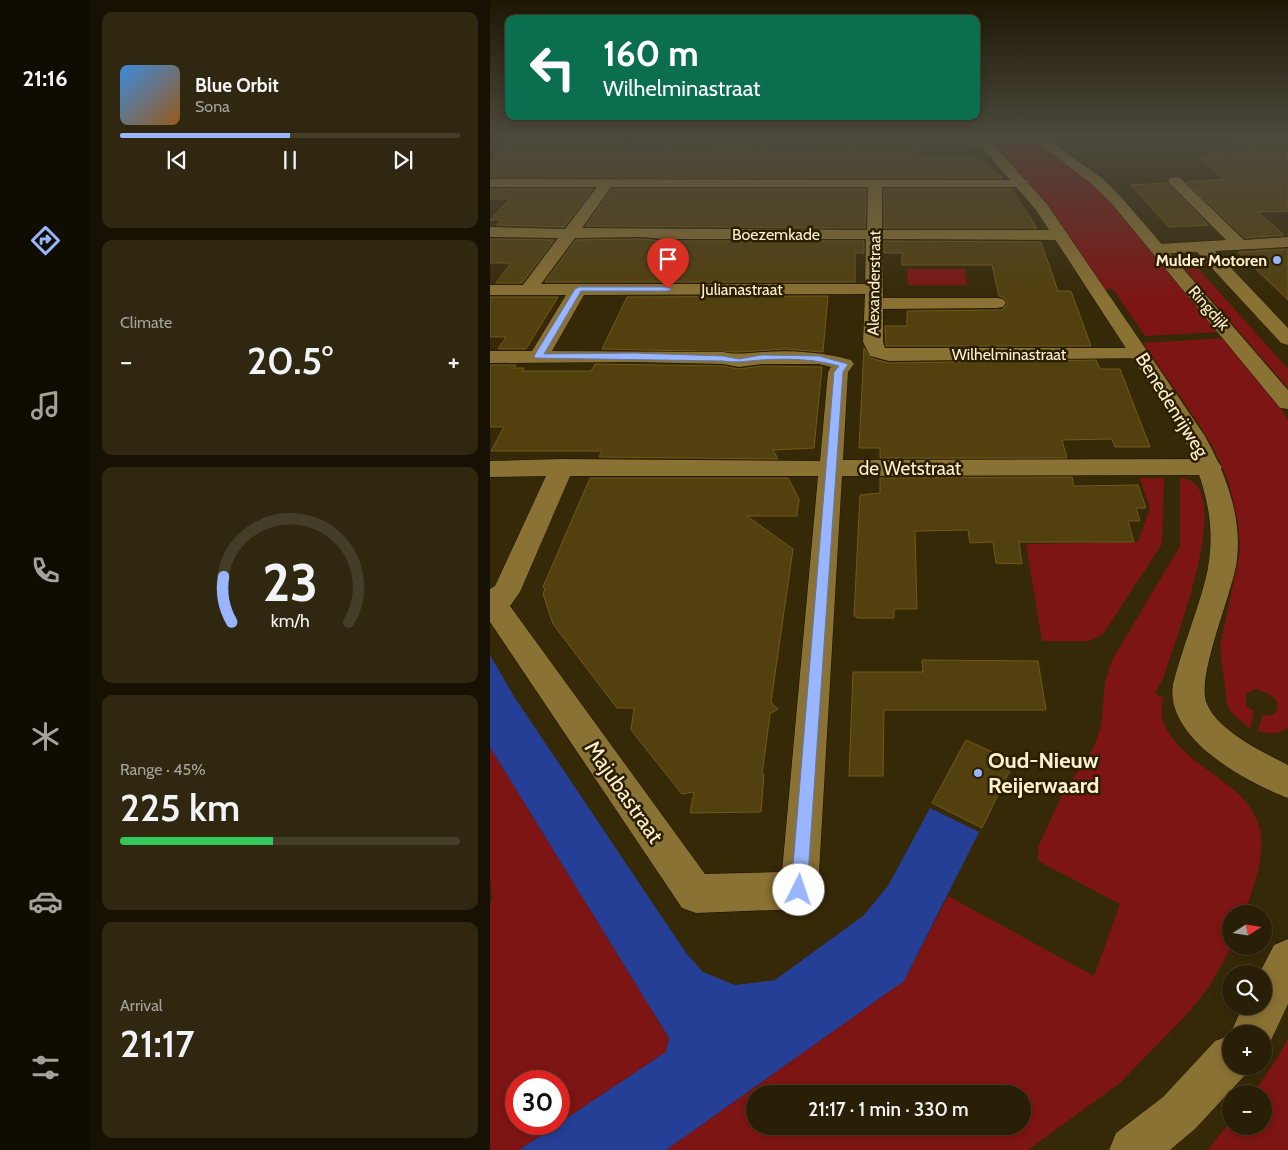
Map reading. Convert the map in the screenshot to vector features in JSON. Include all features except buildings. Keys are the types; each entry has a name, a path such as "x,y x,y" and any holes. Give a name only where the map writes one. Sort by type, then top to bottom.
{"street":[{"path":"529,289 601,192"},
{"name":"Alexanderstraat","path":"875,192 873,342 877,352"},
{"name":"Benedenrijweg","path":"1028,192 1061,235 1194,436 1210,468 1223,506 1225,537 1220,578 1203,629 1188,695 1197,717 1228,751 1288,782"},
{"name":"Ringdijk","path":"1107,192 1159,249 1288,402"},
{"path":"1185,192 1240,245"},
{"name":"Boezemkade","path":"490,232 1061,235"},
{"path":"1159,249 1288,242"},
{"path":"1202,247 1288,339"},
{"path":"538,356 579,289"},
{"name":"Julianastraat","path":"490,290 740,289 757,291 776,289 997,303"},
{"path":"830,468 838,372 844,364 877,352"},
{"name":"Wilhelminastraat","path":"877,352 889,354 1141,354"},
{"path":"490,357 634,356 723,358 739,361 762,358 819,358 844,364"},
{"name":"Majubastraat","path":"562,467 506,592 491,603 696,894 799,890 830,468"},
{"name":"de Wetstraat","path":"490,468 1210,468"},
{"path":"1256,1025 1288,959"},
{"path":"1133,1150 1179,1113 1222,1067"}],"shaded area":[{"path":"1036,192 1101,192 1221,332 1145,336 1113,289 1105,289 1046,202"},
{"path":"1193,255 1201,258 1208,264 1195,265 1288,369 1288,388 1179,262 1180,257"},
{"path":"907,269 965,269 967,285 908,285"},
{"path":"1226,338 1276,400 1288,420 1288,727 1285,730 1274,733 1258,731 1262,716 1273,715 1278,706 1274,698 1266,692 1256,689 1246,694 1246,705 1254,712 1250,729 1233,714 1227,705 1220,646 1240,553 1238,522 1229,483 1216,453 1201,427 1143,343"},
{"path":"1140,478 1164,478 1162,544 1103,634 1089,641 1042,641 1026,544 1138,542 1150,508"},
{"path":"1180,478 1197,486 1204,506 1203,534 1188,602 1163,679 1155,693 1163,698 1162,718 1172,737 1184,751 1245,801 1255,817 1261,835 1261,856 1248,905 1222,905 1222,955 1227,955 1208,988 1189,1012 1121,1082 1028,1150 666,1150 746,1093 746,1135 1031,1135 1031,1085 758,1085 904,981 948,896 1094,976 1120,904 1038,861 1038,847 1062,795 1095,745 1101,725 1105,683 1112,660 1180,546"},
{"path":"490,747 669,1038 666,1052 570,1116 570,1070 505,1070 505,1135 542,1135 519,1150 490,1150 490,905 492,898 490,876"},
{"path":"1288,1038 1288,1150 1208,1150 1222,1132 1222,1135 1272,1135 1272,1085 1259,1085 1266,1075 1272,1075 1272,1066"}],"water":[{"path":"490,655 515,698 686,953 703,972 735,985 775,980 863,916 888,886 930,808 979,832 904,981 758,1085 746,1085 746,1093 666,1150 519,1150 542,1135 570,1135 570,1116 666,1052 669,1038 490,747"}],"place":[{"name":"Mulder Motoren","path":"1277,260"},
{"name":"Oud-Nieuw Reijerwaard","path":"978,773"}],"route":[{"path":"668,289 579,289 538,356 723,358 739,361 762,358 819,358 844,364 838,372 799,890"}]}
